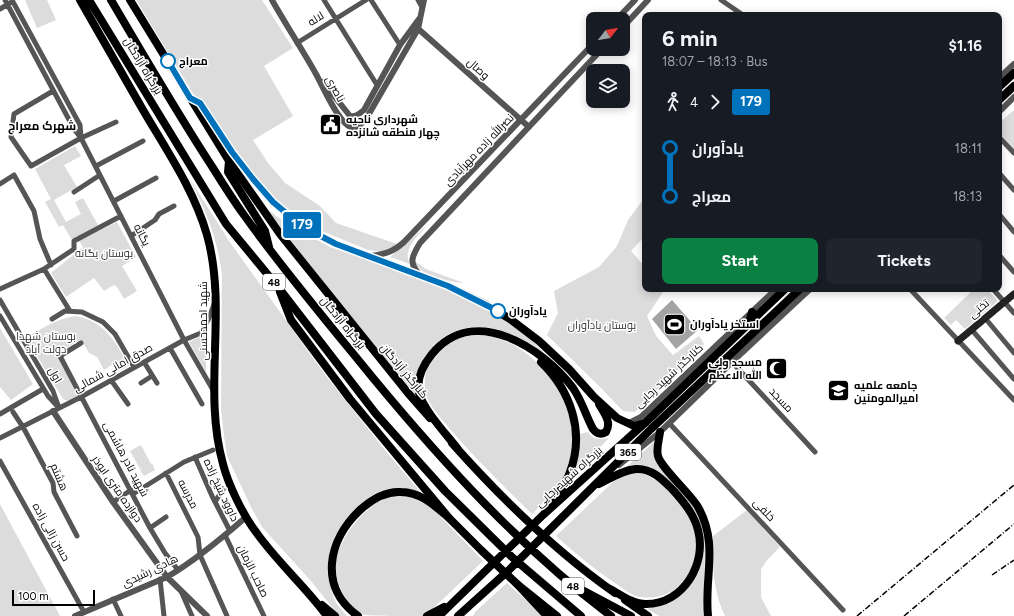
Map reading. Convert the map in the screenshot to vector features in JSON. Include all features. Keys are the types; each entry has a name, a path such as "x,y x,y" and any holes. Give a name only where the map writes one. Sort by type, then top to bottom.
{"main road":[{"name":"شهید احمدحسنی","path":"80,0 185,180 200,213 213,266 216,297 214,391 216,426 223,465 232,489 246,517 256,532 327,616"},
{"name":"بزرگراه آزادگان","path":"89,0 226,224 278,287 376,414 445,491 523,567 581,616"},
{"name":"بزرگراه آزادگان","path":"111,0 183,122 242,213 269,250 419,434 507,526 537,555 611,616"},
{"name":"کنارگذر آزادگان","path":"130,0 229,161 280,234 307,270 408,394 456,448 520,513 590,575 648,616"},
{"path":"1002,84 1014,73"},
{"path":"1002,97 1014,86"},
{"name":"کنارگذر آزادگان","path":"190,98 200,103 232,152 253,179 273,202 292,218 309,230 336,244 451,287 485,304 510,319 539,341 594,397 617,418 634,426 645,424"},
{"path":"229,161 228,172 265,231 269,250"},
{"path":"278,287 291,320 368,422 449,518 480,550 511,578 547,616"},
{"name":"بزرگراه شهید رجایی","path":"439,616 543,516 645,424 782,292"},
{"name":"بزرگراه شهید رجایی","path":"458,616 520,560 650,429 730,360 797,292"},
{"name":"تختی","path":"958,341 1014,294"},
{"path":"738,325 749,323 752,312"},
{"path":"456,448 423,403 419,393 419,382 424,365 430,356 442,343 457,334 481,330 521,344 532,350 545,359 561,374 574,389 593,429 596,433 604,433 609,427 608,421 594,397"},
{"path":"521,344 547,368 561,387 572,412 576,432 575,452 570,474 543,516"},
{"path":"660,432 658,450 660,460 693,500 702,516 708,534 710,558 708,616"},
{"path":"592,488 628,470 640,469 651,472 657,475 679,497 695,521 699,534 700,550 695,570 685,586 669,599 654,603 639,603 610,589"},
{"path":"350,616 337,596 332,567 336,543 352,518 369,502 378,497 390,493 402,492 411,493 426,500 449,518"},
{"path":"568,582 631,616"},
{"path":"517,584 557,616"},
{"path":"336,586 341,597 351,611 358,616"},
{"path":"314,601 325,607 335,616"},
{"path":"426,616 453,602"},
{"path":"467,616 473,602"}],"street":[{"path":"272,0 316,74"},
{"path":"324,0 377,85"},
{"name":"لاله","path":"297,43 366,0"},
{"path":"371,0 400,45"},
{"path":"418,0 422,7"},
{"name":"ناصری","path":"316,74 329,100 345,124 355,128 362,124 416,27 424,0"},
{"path":"624,12 635,0"},
{"path":"630,19 648,0"},
{"path":"722,0 739,12"},
{"path":"0,8 6,2 13,1"},
{"name":"یگانه","path":"13,1 80,125 82,138"},
{"name":"یگانه","path":"6,2 74,129 82,138 184,340 214,391"},
{"name":"ناصری","path":"316,74 332,92 345,112 354,117 364,110 400,45 416,27"},
{"name":"وصال","path":"416,27 529,127"},
{"name":"نصرالله زاده مهرآبادی","path":"371,256 397,249 586,51"},
{"name":"نصرالله زاده مهرآبادی","path":"422,276 416,271 412,256 420,244 595,56"},
{"path":"1002,75 1014,64"},
{"path":"53,91 14,114 11,137 31,166 82,138 116,122"},
{"path":"1002,109 1014,97"},
{"path":"1002,140 1014,153"},
{"path":"96,166 143,141"},
{"path":"0,184 14,175 20,183 34,211 40,239 51,265"},
{"path":"74,192 100,175"},
{"path":"1002,176 1014,190"},
{"path":"114,201 156,178"},
{"path":"131,236 155,220 159,214 174,206"},
{"path":"0,289 44,270 74,249 74,241 121,216"},
{"path":"1002,218 1014,232"},
{"path":"1002,258 1014,272"},
{"path":"44,270 70,311"},
{"name":"کنارگذر شهید رجایی","path":"625,422 631,422 641,416 773,292"},
{"path":"592,488 660,432 730,360 807,292"},
{"path":"913,292 1014,400"},
{"path":"996,292 1014,313"},
{"name":"صدق امانی شمالی","path":"0,438 82,396 184,340 201,333 209,318 216,297"},
{"name":"اول","path":"0,300 53,391 59,408"},
{"path":"52,319 65,311 70,311 82,312 102,322 115,334 134,367"},
{"name":"اول","path":"0,316 43,389 59,408"},
{"path":"985,318 1014,353"},
{"path":"972,330 1014,379"},
{"name":"شهید نادر هاشمی","path":"81,343 60,356 150,528 165,553 178,570"},
{"path":"170,348 202,404"},
{"name":"مسجد","path":"730,360 815,452"},
{"path":"144,362 157,383"},
{"path":"141,383 152,376"},
{"path":"111,380 128,404"},
{"path":"0,414 43,389"},
{"name":"دوازده متری ابوذر","path":"52,411 113,502 167,576 206,616"},
{"name":"هشتم","path":"13,412 23,427 53,483 54,492 77,536"},
{"name":"خلفی","path":"669,423 843,610"},
{"name":"مدرسه","path":"213,450 195,457 166,473 198,537 200,555 227,616"},
{"name":"داوود شیخ زاده","path":"195,457 227,533"},
{"name":"حسن زالی زاده","path":"0,461 3,472 80,614"},
{"path":"116,500 166,473"},
{"path":"214,502 223,489"},
{"path":"150,528 166,517"},
{"name":"هادی رشیدی","path":"80,614 178,570 200,555 246,517"},
{"name":"صاحب الزمان","path":"227,533 264,616"},
{"path":"160,579 164,616"},
{"path":"180,590 192,616"},
{"path":"113,599 121,616"}],"green space":[{"path":"25,0 47,0 56,20 37,28"},
{"path":"136,0 262,0 293,48 264,66 293,116 253,140 268,163 285,183 320,206 336,223 397,244 394,248 382,252 368,250 317,229 272,197 254,179 249,167 237,151 227,144 196,98"},
{"path":"1014,110 1014,149 1002,135 1002,120"},
{"path":"75,146 81,156 64,165 77,187 54,200 66,222 81,214 75,202 83,198 98,225 72,240 63,225 59,227 45,202 51,199 35,169"},
{"path":"188,176 229,241 323,372 422,494 391,490 347,521 329,574 332,593 336,603 347,616 339,616 311,581 262,527 227,456 221,409 222,275 217,248 210,224"},
{"name":"بوستان یادآوران","path":"642,201 642,239 631,251 642,264 642,292 663,292 647,316 656,336 673,355 699,336 704,344 635,412 623,411 547,335 558,313 554,291 599,267 617,246 628,220"},
{"path":"265,208 291,226 330,247 465,297 512,325 529,338 562,370 533,348 510,334 493,328 473,327 452,332 435,344 429,352 418,377 415,395 292,244"},
{"name":"بوستان یگانه","path":"117,222 136,257 122,266 137,291 124,299 117,287 114,285 104,291 94,278 66,297 51,273 83,247 79,241"},
{"path":"431,222 413,241 410,247 408,258 410,264 390,257"},
{"path":"415,261 426,269 464,283 444,280 428,274 417,266"},
{"path":"971,292 990,292 998,301 965,329 956,320 951,325 944,318"},
{"name":"بوستان شهدا دولت آباد","path":"75,316 94,322 102,327 119,348 129,366 117,372 113,364 104,370 97,357 89,353 80,340 58,352 79,394 71,400 65,400 26,338 55,322"},
{"path":"0,328 33,384 11,400 0,387"},
{"path":"206,330 206,372 189,342 201,336"},
{"path":"484,335 514,345 536,362 548,374 557,388 565,403 570,419 572,452 568,469 557,488 532,514 489,472 449,428 434,410 427,398 425,380 427,368 433,357 459,338"},
{"path":"588,432 592,437 597,439 609,438 574,473 580,434"},
{"path":"655,441 655,455 690,501 701,522 705,536 704,616 659,616 647,609 666,603 699,569 702,560 703,537 667,479 625,468"},
{"path":"141,445 155,470 144,476 140,470 143,468 140,469 130,451"},
{"path":"638,472 648,475 657,481 675,497 689,517 694,527 696,537 694,563 689,574 673,591 662,596 650,598 636,596 625,590 577,555 556,536 614,481 622,476"},
{"path":"405,496 421,500 436,512 483,561 429,612 422,616 364,615 351,605 341,590 335,568 338,552 348,532 363,514 380,501 389,497"},
{"path":"0,504 60,616 0,616"},
{"path":"747,510 780,547 767,560 761,569 761,597 771,616 725,616 718,597 713,567 713,536"},
{"path":"507,583 544,616 473,616 476,611"}],"shaded area":[{"name":"استخر یادآوران","path":"672,300 698,330 676,349 652,319"}],"railway":[{"path":"857,616 1014,485"},
{"path":"904,616 1014,524"},
{"path":"992,575 1014,560"}],"bus line":[{"name":"179","path":"168,61 190,98 200,103 232,152 253,179 273,202 292,218 309,230 336,244 448,286 498,311"}],"place":[{"name":"معراج","path":"168,61"},
{"name":"شهرداری ناحیه چهار منطقه شانزده","path":"330,125"},
{"name":"یادآوران","path":"498,311"},
{"name":"استخر یادآوران","path":"675,324"},
{"name":"مسجد ولی الله الاعظم","path":"777,368"},
{"name":"جامعه علمیه امیرالمومنین","path":"839,391"}],"district":[{"name":"شهرک معراج","path":"42,126"}]}
